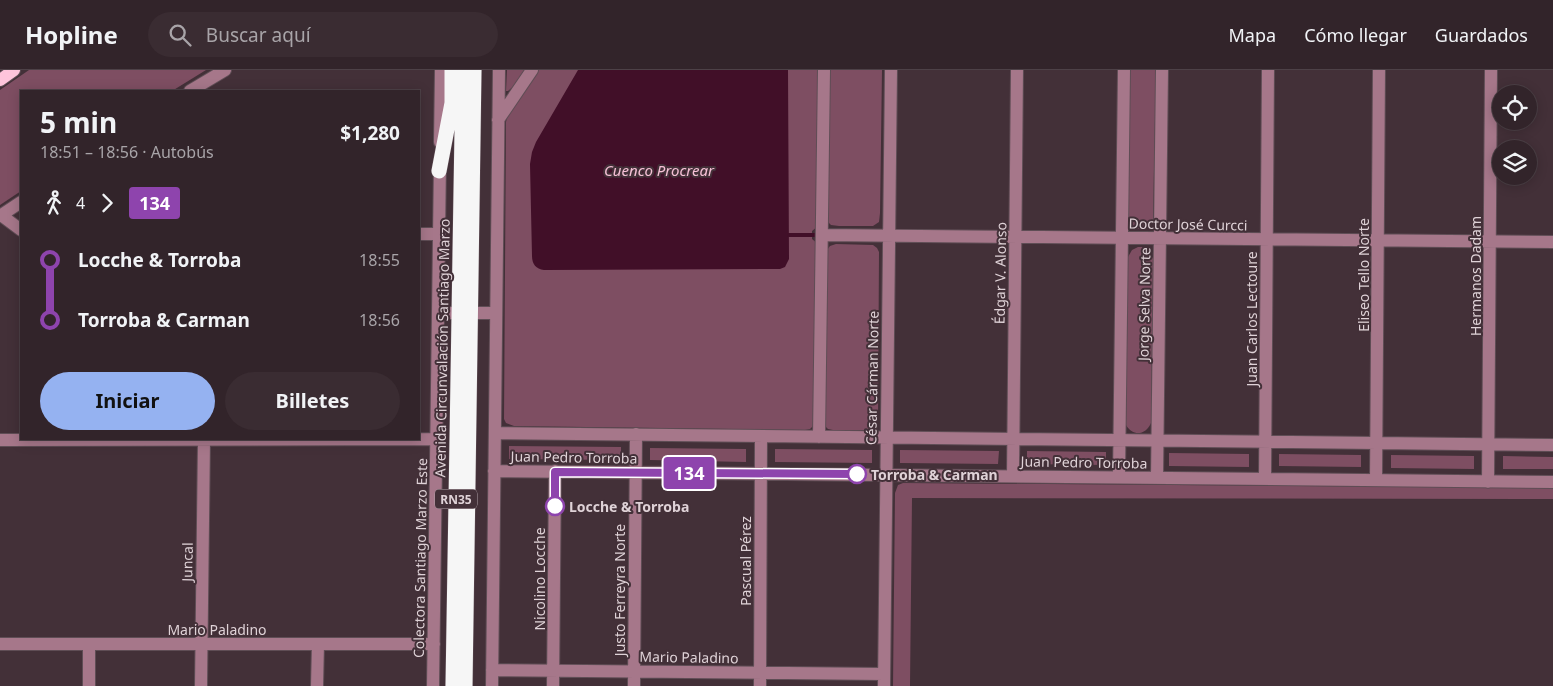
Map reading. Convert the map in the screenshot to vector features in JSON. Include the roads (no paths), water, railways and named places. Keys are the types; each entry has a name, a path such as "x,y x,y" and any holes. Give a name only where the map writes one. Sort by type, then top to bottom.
{"highway":[{"path":"439,171 452,103 452,70"},
{"name":"Avenida Circunvalación Santiago Marzo","path":"463,70 467,573 466,686"},
{"name":"Avenida Circunvalación Santiago Marzo","path":"453,686 455,529 465,312 472,252 474,70"},
{"path":"472,252 481,184 484,70"},
{"path":"443,686 445,588 455,529"},
{"path":"467,573 476,686"}],"main road":[{"path":"0,80 14,70"}],"street":[{"path":"194,90 208,86 225,70"},
{"name":"Colectora Santiago Marzo Este","path":"433,686 441,70"},
{"path":"492,686 499,70"},
{"path":"498,120 532,70"},
{"path":"819,437 824,70"},
{"name":"César Cárman Norte","path":"884,680 891,70"},
{"name":"Édgar V. Alonso","path":"1013,476 1017,70"},
{"name":"Jorge Selva Norte","path":"1119,477 1124,70"},
{"name":"Jorge Selva Norte","path":"1156,478 1162,70"},
{"name":"Juan Carlos Lectoure","path":"1265,479 1268,70"},
{"name":"Eliseo Tello Norte","path":"1376,480 1379,70"},
{"name":"Hermanos Dadam","path":"1488,482 1491,70"},
{"path":"20,203 1,215 20,229"},
{"path":"420,234 439,234"},
{"name":"Doctor José Curcci","path":"822,235 1553,242"},
{"path":"438,312 496,312"},
{"name":"Juan Pedro Torroba","path":"495,433 1553,445"},
{"name":"Justo Ferreyra Norte","path":"634,686 636,434"},
{"name":"Pascual Pérez","path":"760,686 761,436"},
{"path":"0,440 20,440"},
{"name":"Juncal","path":"201,686 204,440"},
{"path":"420,440 436,440"},
{"name":"Juan Pedro Torroba","path":"494,471 1553,482"},
{"name":"Nicolino Locche","path":"553,686 555,472"},
{"name":"Mario Paladino","path":"0,644 434,644"},
{"path":"89,644 89,686"},
{"path":"318,644 318,686"},
{"name":"Mario Paladino","path":"492,670 760,672 884,680"}],"water":[{"name":"Cuenco Procrear","path":"578,70 788,70 789,259 785,267 780,269 544,270 537,267 532,256 530,164 532,152"}],"waterway":[{"path":"789,235 820,235"}],"place":[{"name":"Torroba & Carman","path":"857,474"},
{"name":"Locche & Torroba","path":"555,506"}]}
